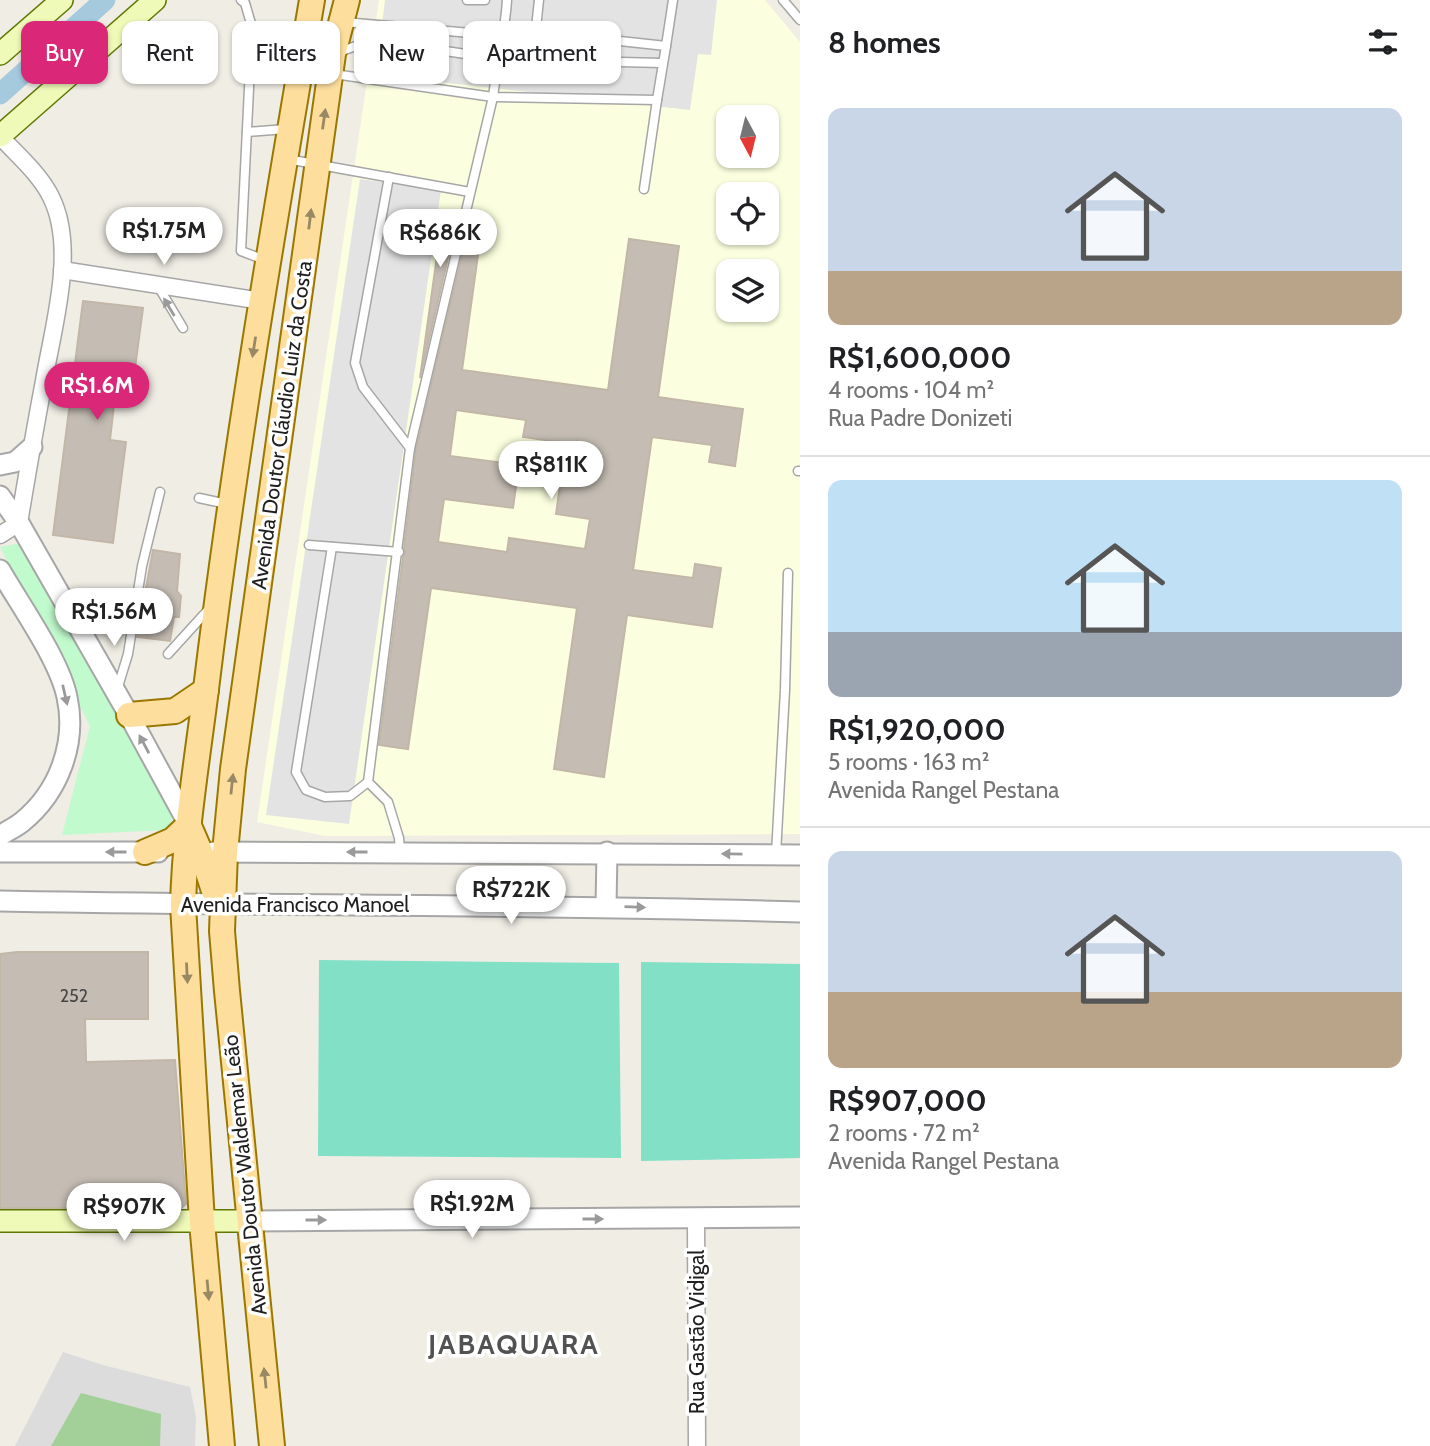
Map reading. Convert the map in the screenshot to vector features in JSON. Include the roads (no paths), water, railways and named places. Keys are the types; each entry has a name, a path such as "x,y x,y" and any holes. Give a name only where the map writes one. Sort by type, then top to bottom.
{"main road":[{"path":"0,54 62,0"},
{"path":"0,136 155,0"},
{"name":"Avenida Doutor Cláudio Luiz da Costa","path":"203,852 189,825 216,600 261,301 312,0"},
{"name":"Avenida Doutor Cláudio Luiz da Costa","path":"340,29 344,11"},
{"name":"Avenida Doutor Cláudio Luiz da Costa","path":"203,852 233,769 329,84"},
{"path":"129,715 175,711 206,690"},
{"path":"145,852 173,840 189,825"},
{"name":"Avenida Doutor Waldemar Leão","path":"203,852 221,904 248,1221 272,1446"},
{"name":"Avenida Doutor Waldemar Leão","path":"203,852 183,905 202,1222 222,1446"},
{"path":"0,1222 248,1221"}],"street":[{"path":"0,136 51,197 61,230 62,270 19,523 0,535"},
{"path":"62,270 261,301"},
{"path":"0,465 15,463 32,447"},
{"path":"0,496 19,523 189,825"},
{"path":"0,570 57,668 67,698 68,718 67,752 58,779 23,821 0,836"},
{"path":"0,852 400,852 607,858 800,855"},
{"path":"606,904 607,858"},
{"name":"Avenida Francisco Manoel","path":"0,901 183,905 606,904 800,912"},
{"path":"248,1221 800,1217"},
{"name":"Rua Gastão Vidigal","path":"696,1219 697,1446"}],"lane":[{"path":"241,0 245,4 252,27 241,251 268,261"},
{"path":"467,0 485,0"},
{"path":"506,21 507,0"},
{"path":"537,21 539,0"},
{"path":"644,190 673,0"},
{"path":"783,0 800,20"},
{"path":"344,11 463,30"},
{"path":"340,59 364,43 380,41 463,54"},
{"path":"621,42 666,47"},
{"path":"621,62 662,63"},
{"path":"340,66 493,97 657,100"},
{"path":"332,547 296,772 306,790 326,797 350,796 368,782 410,448 495,84"},
{"path":"247,132 290,128"},
{"path":"285,159 470,192"},
{"path":"389,177 355,363 363,387 410,448"},
{"path":"158,285 183,328"},
{"path":"116,693 128,654 142,566 160,492"},
{"path":"199,498 230,504"},
{"path":"309,545 399,552"},
{"path":"776,854 788,573"},
{"path":"168,653 216,600"},
{"path":"368,782 388,802 399,838 400,852"}],"waterway":[{"path":"0,94 105,0"}],"district":[{"name":"JABAQUARA","path":"514,1344"}]}
